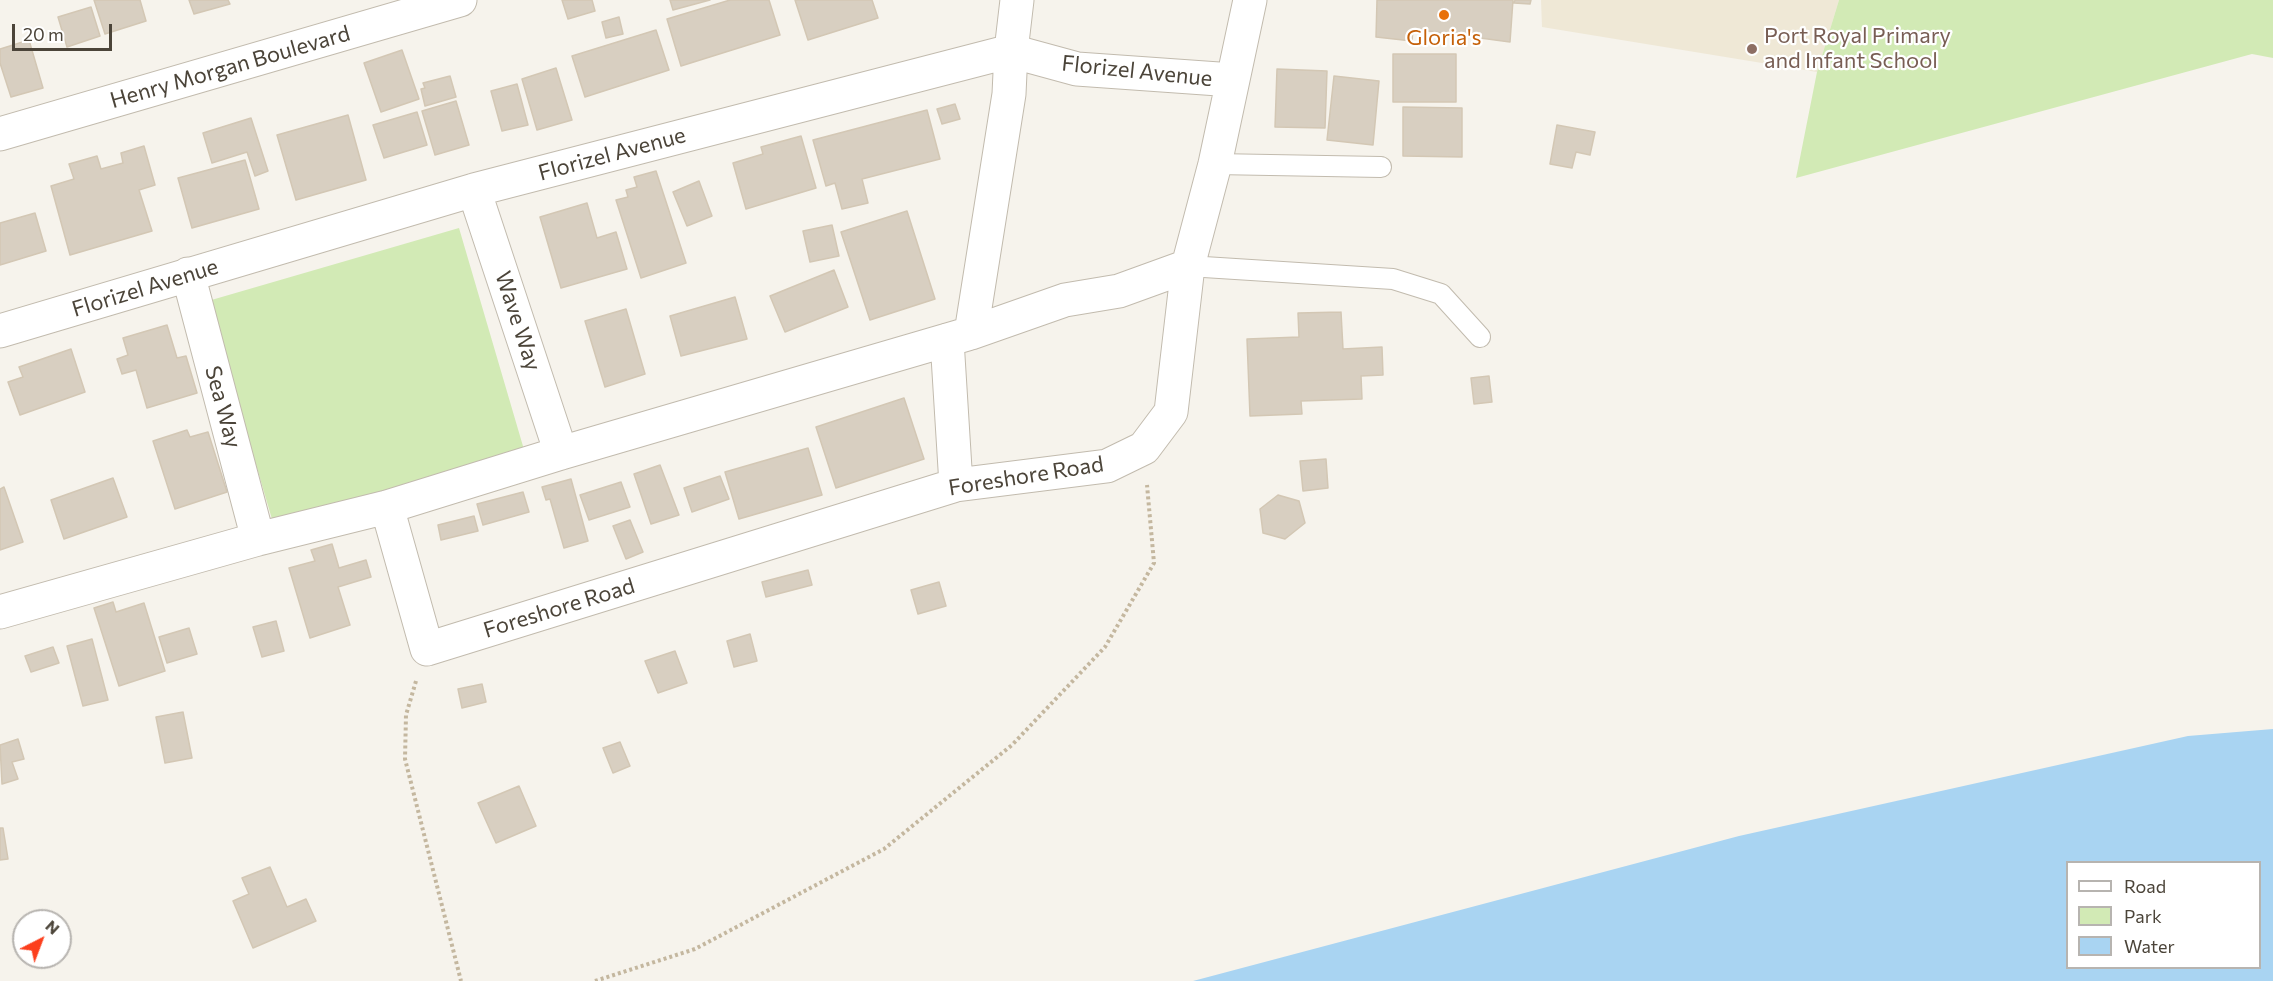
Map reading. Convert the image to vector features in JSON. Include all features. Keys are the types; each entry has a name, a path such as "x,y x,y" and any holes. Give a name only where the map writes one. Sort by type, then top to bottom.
{"street":[{"name":"Henry Morgan Boulevard","path":"0,134 460,0"},
{"path":"956,485 959,337 1009,94 1014,23 1043,0"},
{"name":"Foreshore Road","path":"427,649 956,485 1107,466 1144,448 1171,412 1188,266 1215,164 1250,0"},
{"name":"Florizel Avenue","path":"0,331 474,190 1014,23 1077,69 1233,80"},
{"name":"Wave Way","path":"474,190 561,453"},
{"path":"0,612 258,539 387,507 561,453 959,337 1065,300 1119,291 1188,266"},
{"name":"Sea Way","path":"188,274 258,539"},
{"path":"387,507 427,649"}],"lane":[{"path":"1215,164 1381,167"},
{"path":"1188,266 1393,279 1441,294 1480,337"}],"path":[{"path":"595,981 694,949 885,849 1012,745 1105,647 1154,563 1144,448"},
{"path":"427,649 406,715 405,759 461,981"}],"shaded area":[{"name":"Port Royal Primary and Infant School","path":"1541,0 1839,0 1817,72 1542,27"}],"green space":[{"path":"1839,0 2273,0 2273,58 2252,54 1796,178 1817,72"},
{"path":"459,228 525,453 274,526 208,301"}],"water":[{"path":"2273,729 2273,981 1193,981 1739,836 2188,736"}],"building":[{"path":"94,0 140,0 146,21 105,34"},
{"path":"189,0 228,0 230,4 194,14"},
{"path":"562,0 592,0 595,11 568,19"},
{"path":"670,0 710,0 673,10"},
{"path":"730,0 769,0 780,35 681,66 667,19"},
{"path":"795,0 872,0 878,18 808,40"},
{"name":"Gloria's","path":"1377,0 1513,0 1510,42 1413,29 1412,41 1376,37"},
{"path":"1515,0 1531,0 1530,4 1514,3"},
{"path":"91,7 100,36 67,47 58,17"},
{"path":"619,17 623,34 606,38 602,22"},
{"path":"656,30 669,70 585,97 572,56"},
{"path":"29,40 43,88 11,97 0,63 0,49"},
{"path":"402,50 419,99 381,112 364,63"},
{"path":"1393,54 1456,54 1456,102 1393,102"},
{"path":"556,68 572,120 537,130 522,79"},
{"path":"1277,69 1327,71 1325,128 1275,127"},
{"path":"450,76 456,97 425,106 421,89 425,88 423,83"},
{"path":"1334,76 1379,81 1373,145 1327,140"},
{"path":"517,84 528,125 502,131 491,91"},
{"path":"456,101 469,145 435,155 422,111"},
{"path":"955,104 960,119 942,124 937,109"},
{"path":"1403,107 1462,108 1462,157 1403,156"},
{"path":"927,110 940,159 862,179 868,203 842,209 835,183 826,186 813,140"},
{"path":"417,112 427,145 384,158 373,125"},
{"path":"348,115 366,180 296,200 277,135"},
{"path":"251,118 268,171 255,176 247,152 212,163 203,133"},
{"path":"1557,125 1595,132 1590,155 1576,152 1572,168 1550,164"},
{"path":"801,136 816,188 746,209 733,163 763,154 761,147"},
{"path":"144,146 155,185 139,190 152,231 70,255 51,186 74,179 69,164 97,156 101,169 123,163 121,153"},
{"path":"245,160 259,209 192,228 178,178"},
{"path":"656,171 686,263 641,278 616,200 628,197 626,190 637,187 634,177"},
{"path":"699,181 712,216 687,226 673,192"},
{"path":"587,203 597,238 616,232 627,269 561,288 540,217"},
{"path":"907,211 935,299 870,320 841,232"},
{"path":"35,213 46,251 0,265 0,223"},
{"path":"832,225 839,256 810,262 803,231"},
{"path":"834,270 848,307 785,332 770,296"},
{"path":"735,297 747,339 681,356 670,316"},
{"path":"626,309 645,374 605,387 585,321"},
{"path":"1341,312 1343,349 1382,347 1383,375 1361,376 1362,399 1301,401 1302,414 1250,416 1247,339 1299,337 1298,313"},
{"path":"167,325 177,358 186,356 197,393 147,408 136,370 122,374 117,359 128,355 123,338"},
{"path":"71,349 85,392 20,415 8,382 23,377 19,367"},
{"path":"1489,376 1492,402 1474,404 1471,378"},
{"path":"904,398 924,459 836,488 816,427"},
{"path":"187,430 190,437 208,432 227,492 175,509 153,441"},
{"path":"808,448 822,495 739,519 725,472"},
{"path":"1326,459 1328,488 1303,491 1300,461"},
{"path":"660,465 679,515 651,524 634,474"},
{"path":"720,476 729,499 692,512 684,488"},
{"path":"113,478 127,517 64,539 51,500"},
{"path":"571,479 588,541 564,548 550,499 546,500 542,487"},
{"path":"621,482 630,507 589,520 580,495"},
{"path":"4,487 23,542 0,550 0,489"},
{"path":"523,492 529,512 483,525 477,504"},
{"path":"1278,495 1299,501 1305,523 1285,539 1263,533 1260,509"},
{"path":"474,516 478,531 441,540 438,525"},
{"path":"630,520 643,552 626,559 613,526"},
{"path":"332,544 339,568 366,560 371,577 338,587 350,625 310,638 289,568 315,561 311,550"},
{"path":"808,570 812,585 766,597 762,582"},
{"path":"939,582 946,606 918,614 911,590"},
{"path":"113,602 116,612 144,603 165,671 119,686 94,608"},
{"path":"276,621 284,651 262,657 253,627"},
{"path":"189,628 197,654 167,663 159,637"},
{"path":"750,634 757,661 734,667 727,641"},
{"path":"92,639 108,700 83,706 67,646"},
{"path":"53,647 59,663 31,672 25,656"},
{"path":"675,651 687,683 658,693 645,661"},
{"path":"482,684 486,702 462,708 458,689"},
{"path":"183,712 192,758 165,763 156,717"},
{"path":"18,739 24,759 12,762 18,779 2,784 0,745"},
{"path":"620,742 630,766 613,773 603,748"},
{"path":"519,786 536,826 496,843 478,803"},
{"path":"0,828 3,828 8,859 0,860"},
{"path":"270,867 287,907 306,899 316,921 253,948 233,901 249,894 242,878"}],"place":[{"name":"Gloria's","path":"1444,15"},
{"name":"Port Royal Primary and Infant School","path":"1752,49"}]}
